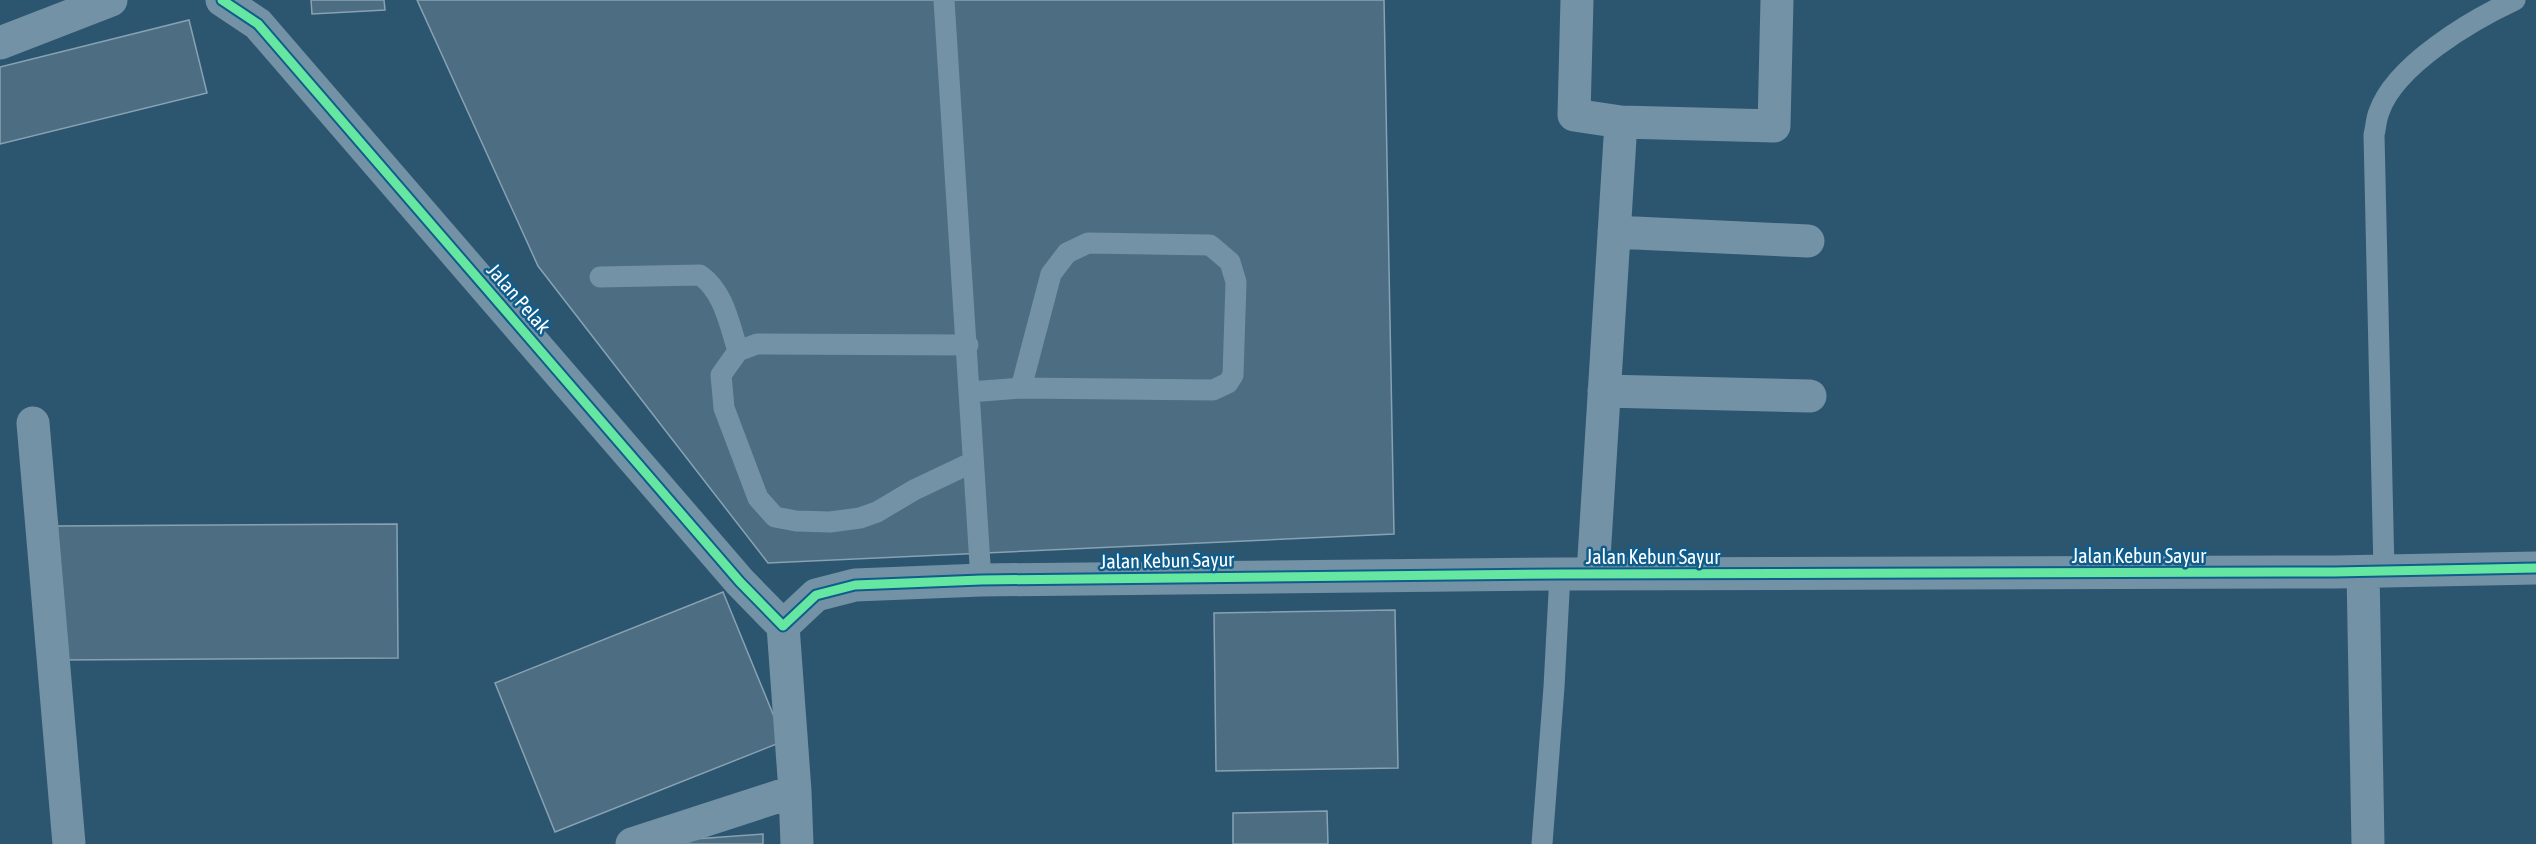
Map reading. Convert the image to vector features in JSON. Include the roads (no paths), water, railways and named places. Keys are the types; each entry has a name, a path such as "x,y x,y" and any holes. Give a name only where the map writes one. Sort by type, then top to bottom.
{"street":[{"path":"0,43 111,0"},
{"name":"Jalan Pelak","path":"222,0 258,24 740,582 783,626"},
{"path":"1577,0 1574,116 1621,123 1774,126 1777,0"},
{"path":"1593,574 1621,123"},
{"path":"1614,232 1808,241"},
{"path":"1604,391 1810,396"},
{"path":"33,423 69,844"},
{"name":"Jalan Kebun Sayur","path":"783,626 816,595 855,585 981,580 2536,568"},
{"path":"2368,844 2374,571"},
{"path":"783,626 797,844"},
{"path":"632,844 795,791"}],"lane":[{"path":"944,0 968,345 981,580"},
{"path":"2374,571 2374,135 2379,112 2408,71 2444,40 2478,17 2515,0"},
{"path":"970,392 1021,388 1213,390 1228,383 1233,375 1236,282 1230,262 1210,245 1088,243 1067,253 1051,274 1021,388"},
{"path":"600,277 700,275 713,284 721,299 738,351"},
{"path":"968,345 757,345 738,351 722,375 724,408 758,498 775,517 830,522 860,518 877,512 914,489 973,462"},
{"path":"1542,844 1560,574"}]}
